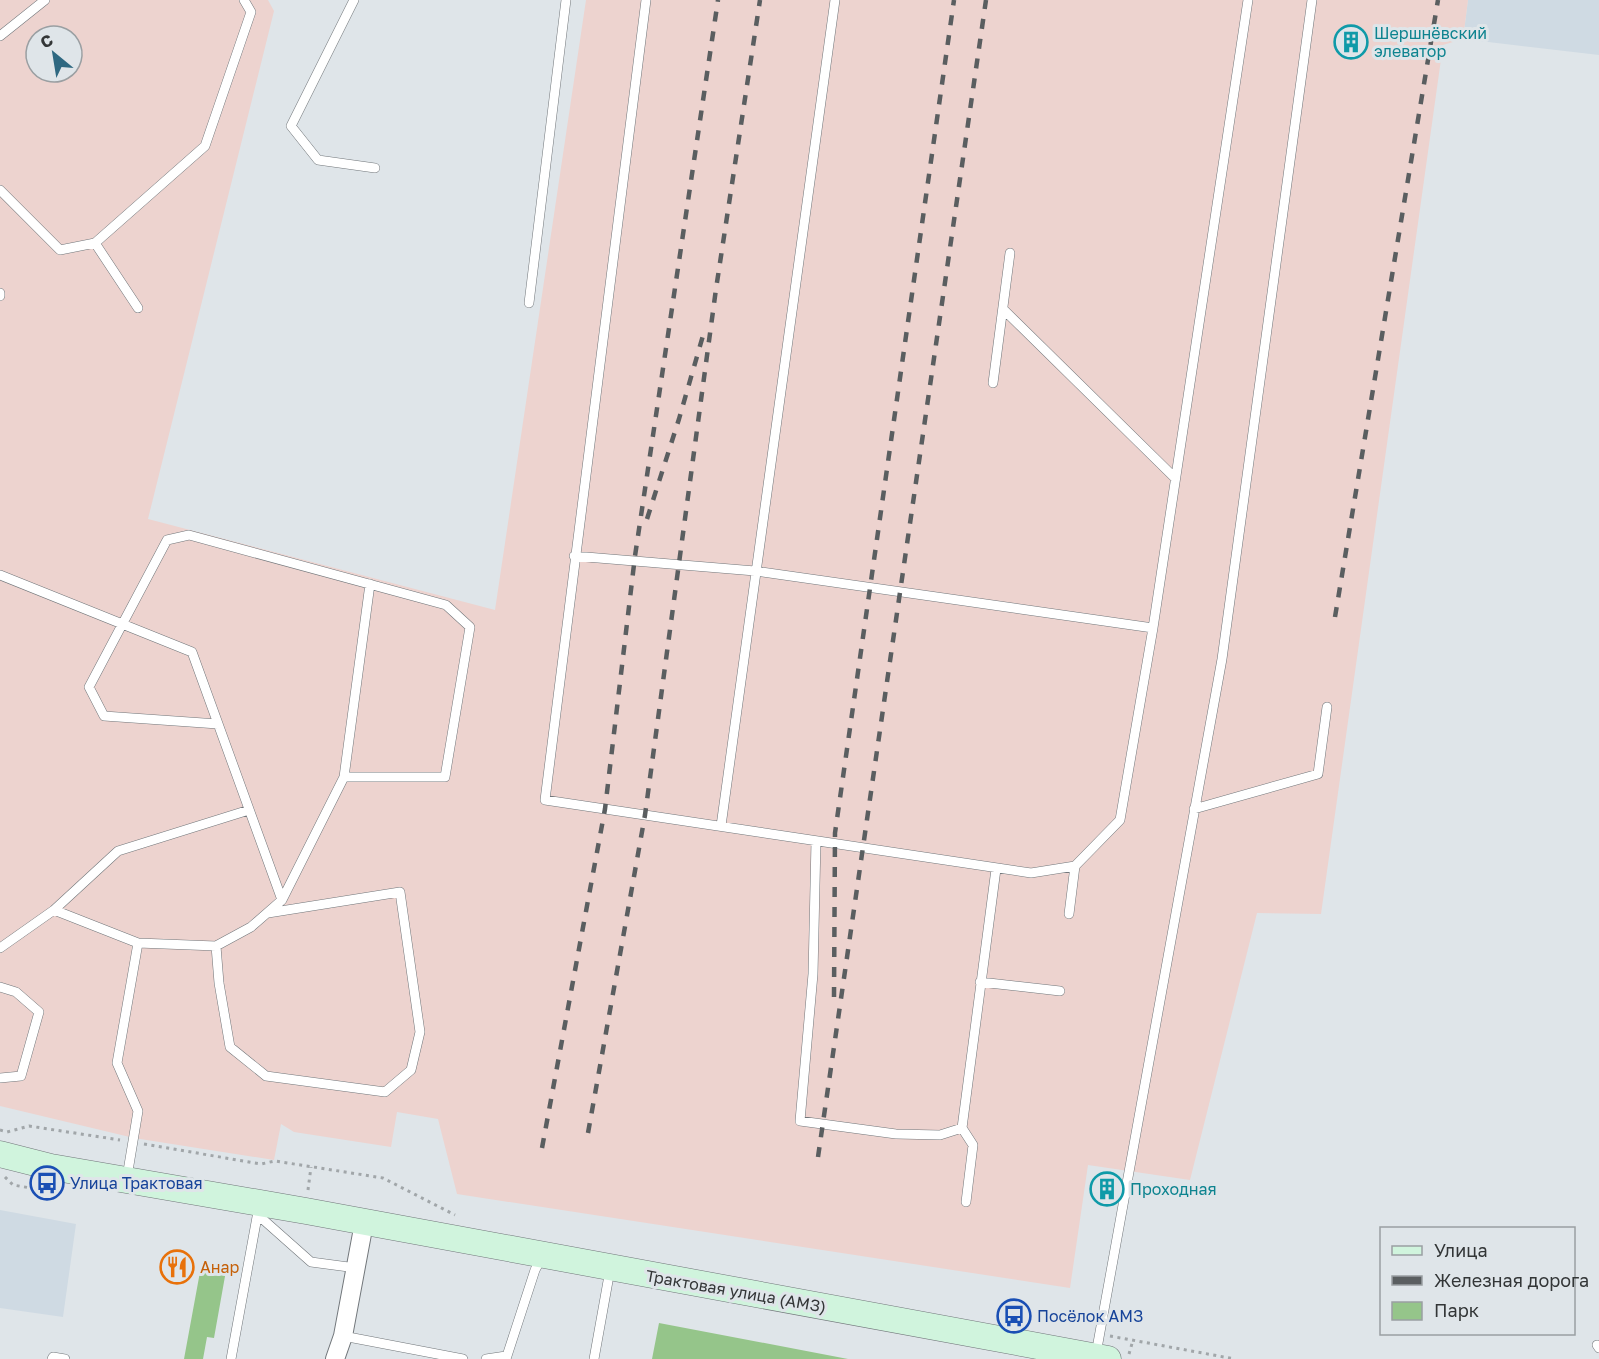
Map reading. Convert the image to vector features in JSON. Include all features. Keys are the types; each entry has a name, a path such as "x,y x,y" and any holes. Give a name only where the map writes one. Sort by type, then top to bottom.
{"street":[{"name":"Трактовая улица (АМЗ)","path":"0,1154 51,1167 127,1179 259,1209 364,1222 611,1268 1101,1350"},
{"path":"335,1359 344,1336 364,1222"}],"lane":[{"path":"0,36 45,0"},
{"path":"0,190 60,250 95,243 205,146 251,12 244,0"},
{"path":"354,0 291,126 318,160 375,168"},
{"path":"529,303 566,0"},
{"path":"646,0 545,800 1031,873 1075,866 1120,820 1153,628 1248,0"},
{"path":"721,826 835,0"},
{"path":"1101,1350 1222,659 1312,0"},
{"path":"95,243 138,308"},
{"path":"993,383 1010,253"},
{"path":"1003,309 1175,478"},
{"path":"218,724 104,716 89,687 167,540 189,535 446,605 470,627 445,777 344,777"},
{"path":"574,556 755,571 1153,628"},
{"path":"0,575 192,652 282,900"},
{"path":"54,910 138,943 216,946 251,927 282,900 344,777 370,584"},
{"path":"1194,809 1318,774 1327,707"},
{"path":"0,948 54,910 118,851 249,810"},
{"path":"816,841 813,974 800,1121 896,1134 940,1135 962,1128"},
{"path":"1069,914 1075,866"},
{"path":"966,1202 973,1144 962,1128 996,869"},
{"path":"216,946 219,983 230,1047 266,1076 385,1092 411,1070 420,1032 400,892 268,913"},
{"path":"127,1179 138,1111 117,1063 138,943"},
{"path":"980,982 1060,991"},
{"path":"0,987 16,992 39,1012 21,1076 0,1078"},
{"path":"259,1209 311,1262 356,1268"},
{"path":"231,1359 259,1209"},
{"path":"486,1359 506,1358 535,1270 543,1255"},
{"path":"594,1359 611,1268"},
{"path":"344,1336 464,1359"},
{"path":"52,1359 52,1357 65,1359"}],"path":[{"path":"0,1130 7,1132 29,1126 261,1164 275,1161 383,1178 453,1215 465,1217"},
{"path":"1128,1359 1133,1340"},
{"path":"1101,1350 1133,1340 1236,1359"}],"shaded area":[{"path":"0,0 268,0 274,11 148,519 495,610 586,0 1468,0 1463,39 1443,45 1321,914 1257,913 1190,1180 1088,1165 1070,1288 457,1194 438,1119 397,1112 391,1147 294,1132 281,1124 274,1160 134,1138 0,1106"},
{"path":"1468,0 1599,0 1599,55 1463,39"},
{"path":"0,1210 76,1224 63,1317 0,1308"}],"green space":[{"path":"202,1261 227,1265 214,1338 207,1337 203,1359 184,1359"},
{"path":"659,1323 848,1359 652,1359"}],"railway":[{"path":"542,1148 605,809 635,556 718,0"},
{"path":"588,1133 645,815 716,289 760,0"},
{"path":"834,997 835,833 954,0"},
{"path":"818,1157 986,0"},
{"path":"1335,617 1438,0"},
{"path":"647,519 704,332"}],"place":[{"name":"Шершнёвский элеватор","path":"1351,42"},
{"name":"Улица Трактовая","path":"47,1183"},
{"name":"Проходная","path":"1107,1189"},
{"name":"Анар","path":"177,1267"},
{"name":"Посёлок АМЗ","path":"1014,1316"}]}
